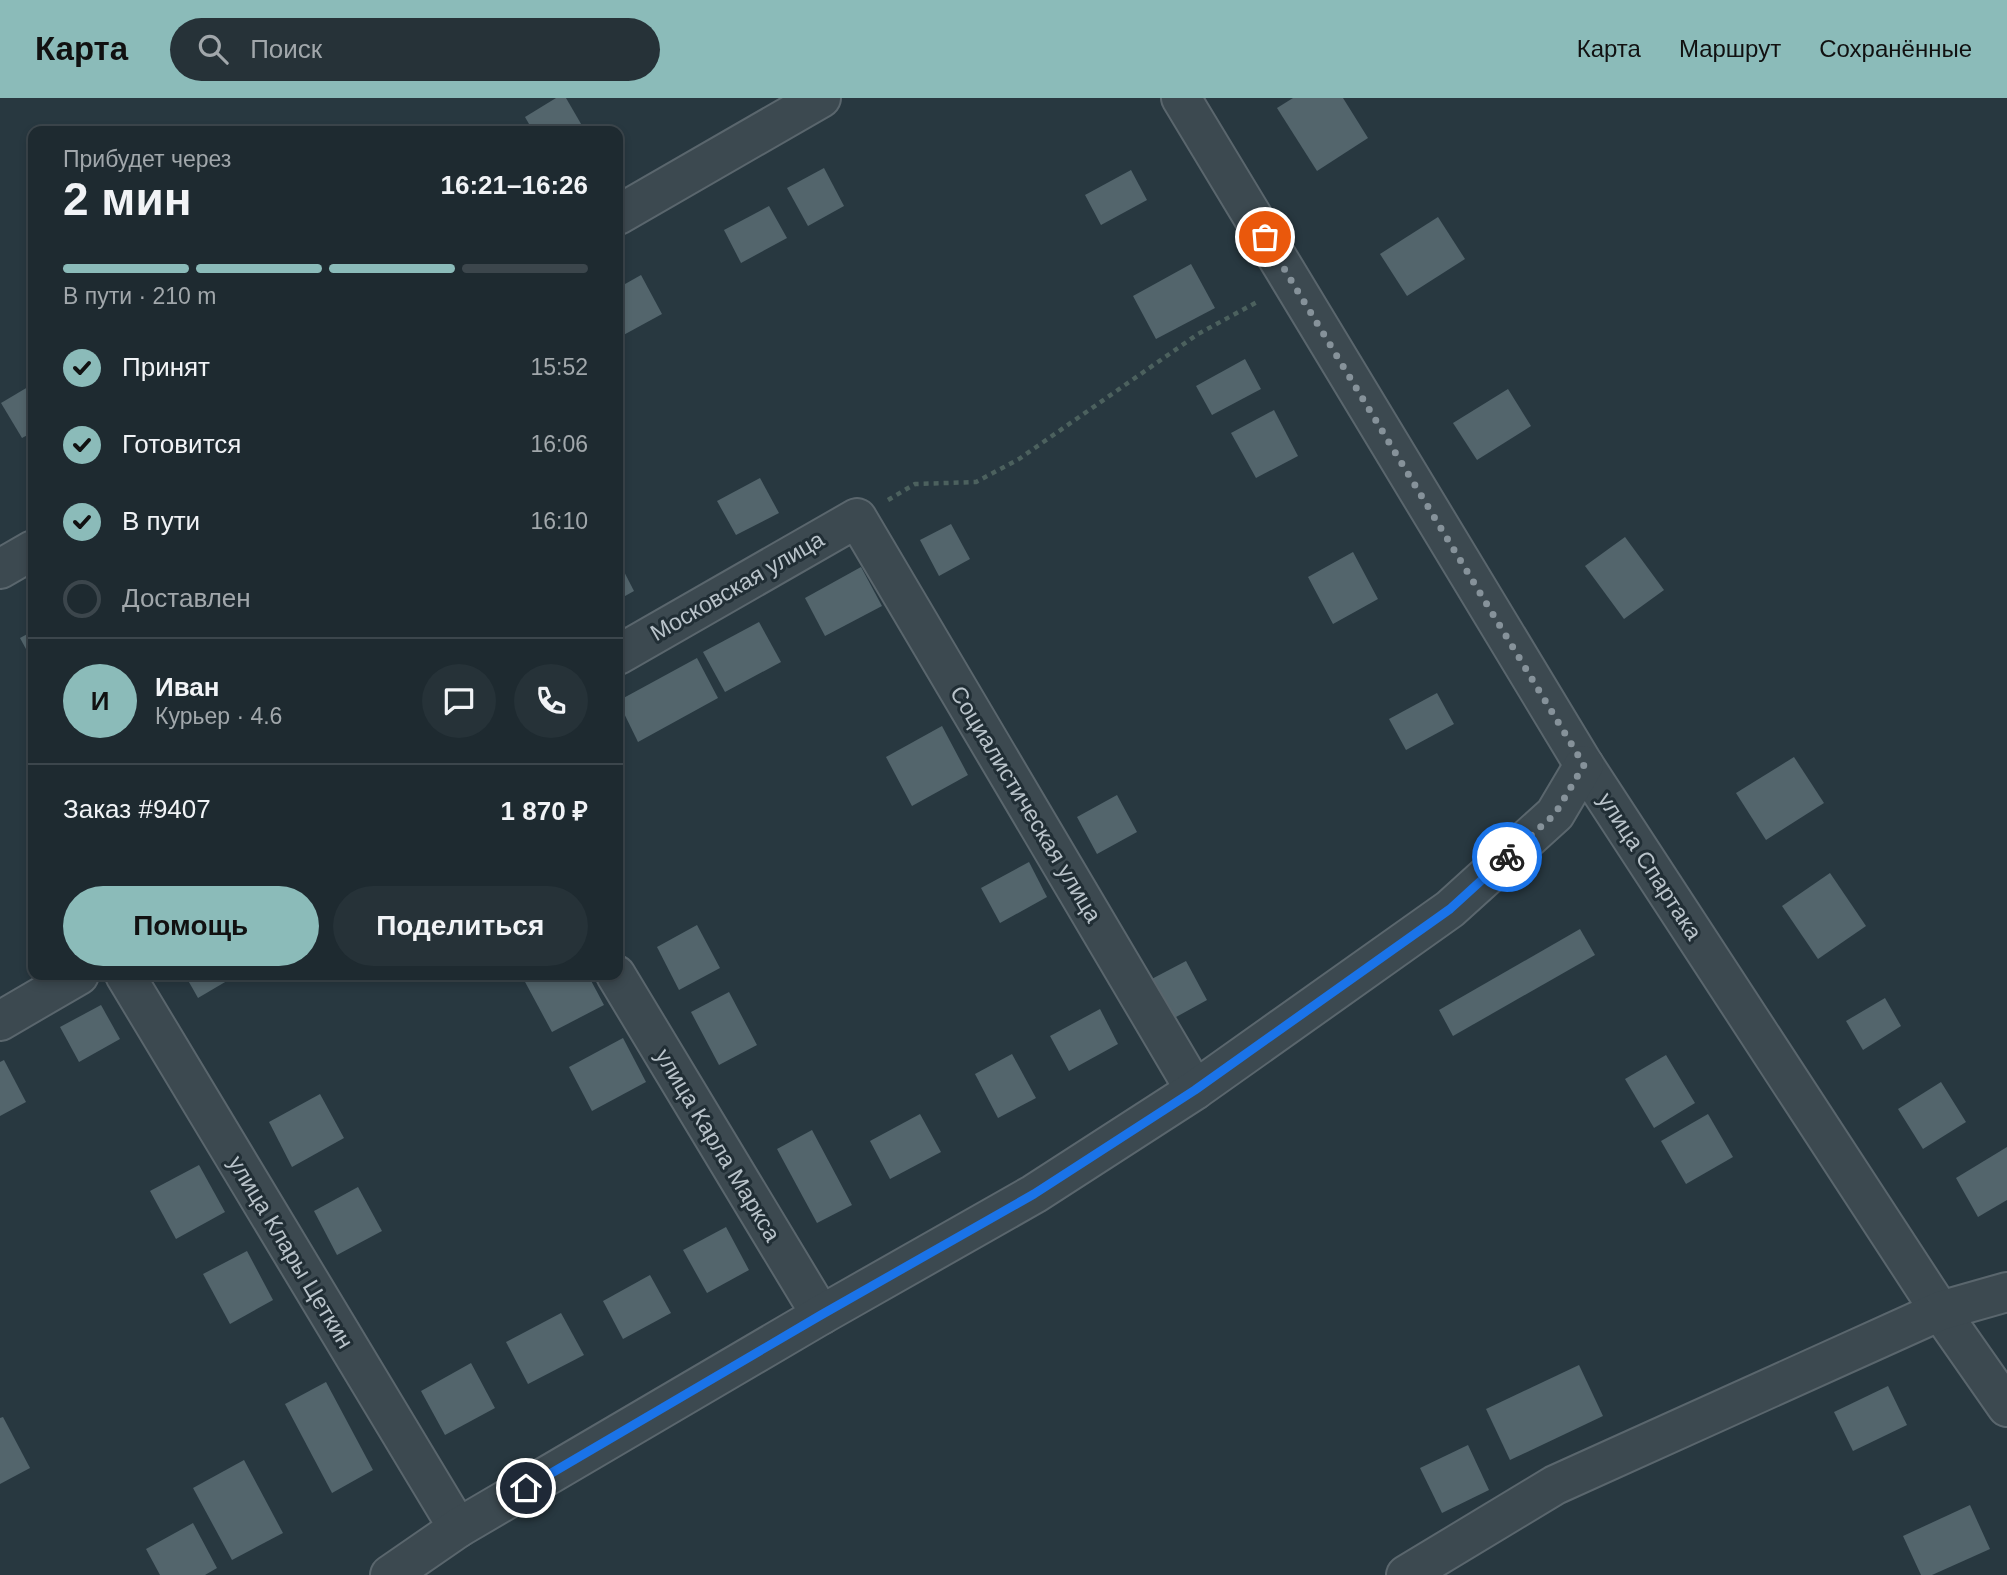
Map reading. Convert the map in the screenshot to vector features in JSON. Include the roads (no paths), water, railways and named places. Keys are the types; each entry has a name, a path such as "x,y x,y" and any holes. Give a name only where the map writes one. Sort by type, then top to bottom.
{"street":[{"path":"623,212 821,98"},
{"name":"улица Спартака","path":"1181,98 1584,765 1940,1311 2007,1407"},
{"name":"Московская улица","path":"623,652 857,517"},
{"name":"Социалистическая улица","path":"857,517 1195,1090"},
{"path":"0,569 28,553"},
{"path":"390,1575 458,1528 821,1315 1034,1194 1195,1090 1450,909 1555,814 1584,765"},
{"path":"0,1021 70,980"},
{"name":"улица Клары Цеткин","path":"128,980 458,1528"},
{"name":"улица Карла Маркса","path":"619,980 821,1315"},
{"path":"1406,1575 1555,1485 1940,1311 2007,1292"}]}
